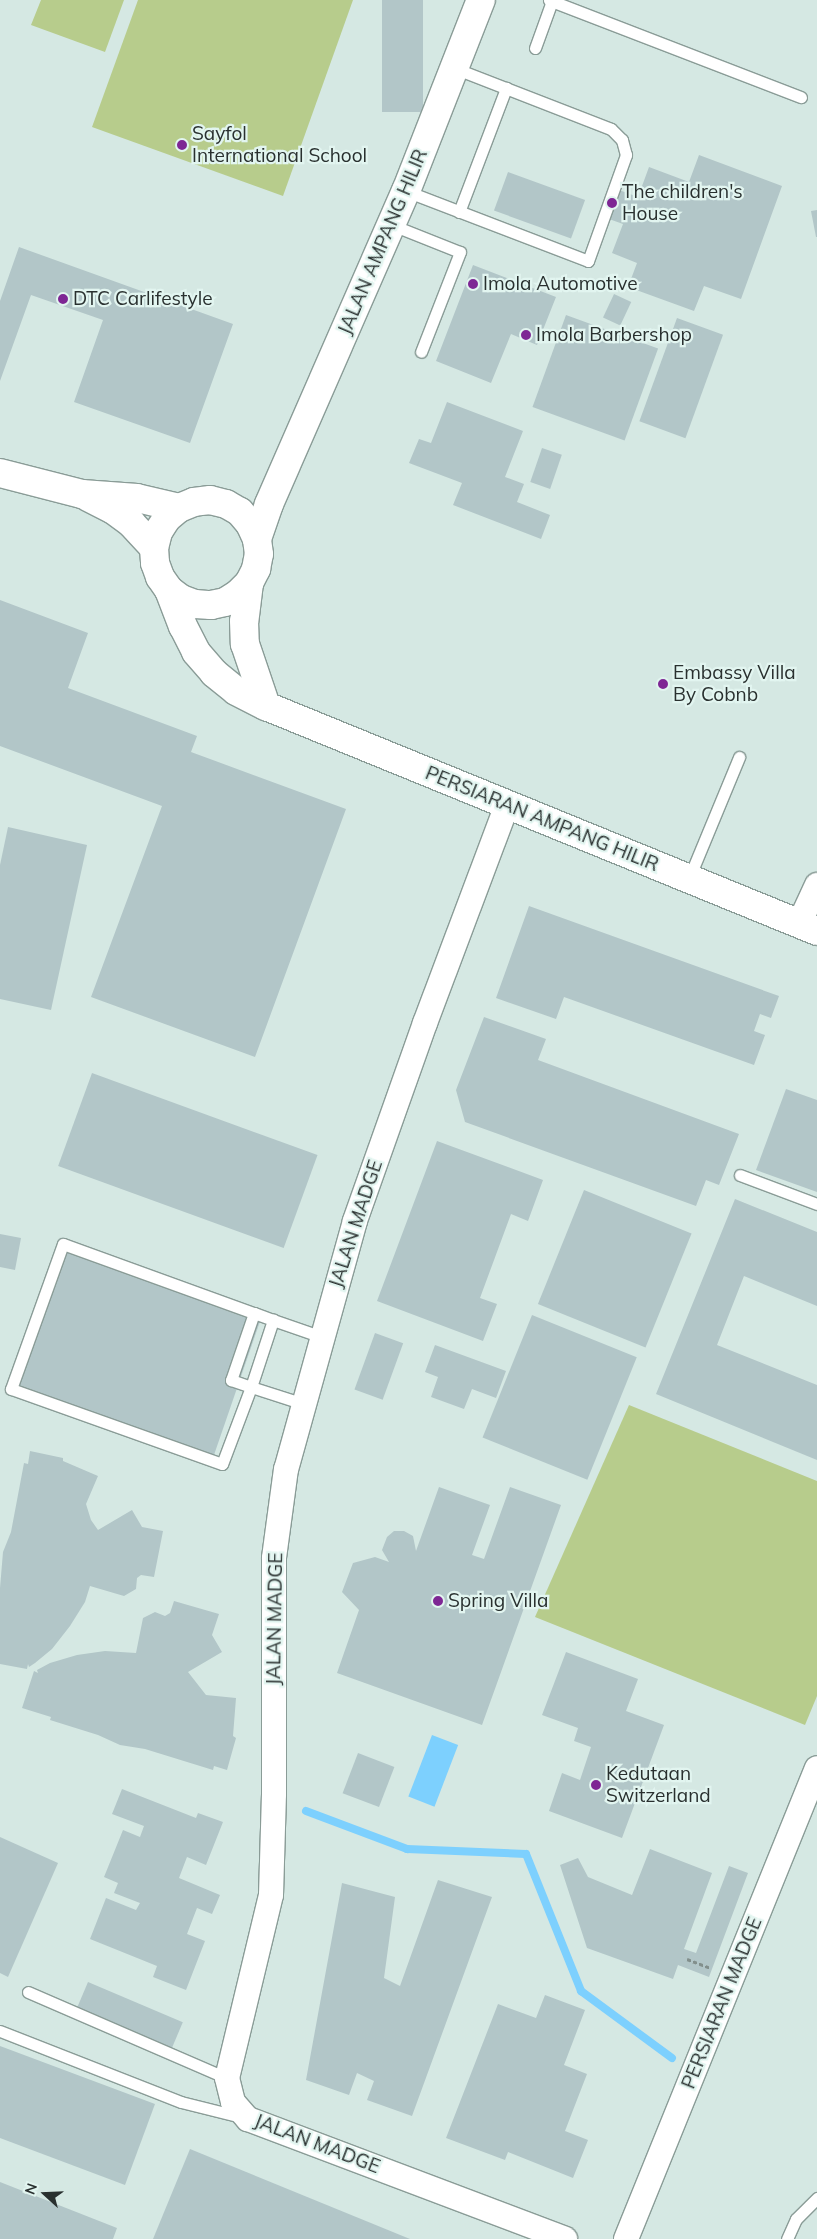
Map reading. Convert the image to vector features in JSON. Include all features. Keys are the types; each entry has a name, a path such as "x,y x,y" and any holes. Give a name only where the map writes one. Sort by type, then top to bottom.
{"street":[{"name":"JALAN AMPANG HILIR","path":"257,539 269,504 280,483 392,225 481,0"},
{"path":"0,473 82,494 137,498 179,508"},
{"name":"JALAN AMPANG HILIR","path":"240,512 262,500 280,483"},
{"path":"82,494 112,509 131,524 154,548"},
{"path":"210,500 226,504 240,512 250,524 257,539 259,554 256,569 249,583 238,594 225,602 210,605 195,604 181,599 169,590 160,577 155,563 154,548 158,532 167,518 179,508 194,502 210,500"},
{"path":"249,583 244,621 245,644 266,706"},
{"name":"PERSIARAN AMPANG HILIR","path":"169,590 182,626 202,659 214,673 236,691 266,706 808,928"},
{"name":"JALAN MADGE","path":"507,805 425,1023 355,1222 286,1469 274,1558 274,1794 271,1895 227,2078 233,2102 248,2119 565,2239"},
{"path":"808,928 817,885"},
{"name":"PERSIARAN MADGE","path":"626,2239 817,1768"}],"lane":[{"path":"535,48 551,0 801,97"},
{"path":"406,191 588,261 626,155 622,140 611,129 454,68"},
{"path":"459,212 506,88"},
{"path":"392,225 460,252 421,352"},
{"path":"689,879 739,758"},
{"path":"740,1175 817,1204"},
{"path":"273,1320 251,1387 222,1464 11,1389 62,1244 322,1337"},
{"path":"254,1313 231,1380 304,1404"},
{"path":"28,1992 227,2078"},
{"path":"0,2031 181,2102 248,2119"},
{"path":"787,2239 796,2219 817,2198"}],"green space":[{"path":"41,0 124,0 105,52 31,25"},
{"path":"138,0 353,0 283,196 92,127"},
{"path":"629,1405 817,1481 817,1696 805,1725 535,1617"}],"water":[{"path":"432,1735 458,1745 434,1807 408,1797"}],"building":[{"path":"382,0 423,0 423,112 382,112"},
{"path":"699,155 782,186 741,299 704,286 694,311 628,287 637,263 612,253 623,224 609,219 619,190 638,197 649,167 689,182"},
{"path":"508,172 585,200 571,239 494,211"},
{"path":"817,210 817,237 816,237 811,211"},
{"path":"19,247 233,324 190,443 74,402 103,320 31,295 0,381 0,301"},
{"path":"473,265 556,297 537,345 511,334 491,383 436,361"},
{"path":"614,294 631,302 620,326 603,318"},
{"path":"566,315 658,349 625,441 532,407"},
{"path":"677,318 723,335 685,438 639,421"},
{"path":"447,402 523,431 505,477 524,484 517,502 550,515 541,539 453,505 462,483 409,463 419,439 431,443"},
{"path":"542,448 562,455 550,489 530,482"},
{"path":"0,600 88,633 68,688 197,736 191,752 346,809 255,1057 91,997 162,806 0,746"},
{"path":"8,827 87,845 51,1010 0,999 0,865"},
{"path":"529,906 779,996 771,1018 760,1014 754,1031 765,1035 754,1065 564,997 556,1019 496,998"},
{"path":"484,1017 546,1039 538,1060 739,1134 719,1185 706,1180 696,1206 465,1122 456,1090"},
{"path":"92,1073 318,1155 284,1248 58,1166"},
{"path":"786,1089 817,1100 817,1192 756,1170"},
{"path":"437,1141 543,1180 528,1221 511,1214 480,1298 497,1304 483,1341 377,1301"},
{"path":"584,1190 692,1233 645,1347 538,1304"},
{"path":"735,1199 817,1232 817,1306 744,1276 717,1345 817,1385 817,1460 656,1394"},
{"path":"0,1234 21,1238 15,1270 0,1267"},
{"path":"66,1249 262,1316 213,1457 17,1390"},
{"path":"532,1315 637,1357 587,1480 483,1437"},
{"path":"375,1333 403,1343 383,1400 354,1389"},
{"path":"435,1345 506,1371 496,1398 472,1389 464,1409 431,1397 438,1377 425,1372"},
{"path":"30,1451 63,1458 63,1461 98,1476 86,1504 91,1520 98,1530 132,1510 142,1527 163,1531 154,1577 141,1575 137,1578 136,1589 124,1596 90,1586 85,1602 70,1626 52,1649 29,1667 28,1664 27,1669 0,1664 0,1588 3,1552 11,1532 24,1463 28,1464"},
{"name":"Spring Villa","path":"439,1487 490,1505 472,1555 484,1559 510,1487 561,1505 482,1725 337,1673 359,1610 342,1592 353,1563 375,1557 389,1562 382,1550 387,1537 394,1531 404,1531 413,1536 416,1551"},
{"path":"174,1601 219,1614 212,1635 222,1652 188,1672 206,1695 236,1698 233,1736 236,1738 227,1770 214,1766 213,1770 145,1749 120,1745 98,1735 50,1720 51,1717 22,1708 34,1671 38,1673 37,1670 50,1663 77,1655 105,1651 136,1653 143,1618 155,1612 165,1616 170,1613"},
{"path":"566,1652 638,1679 626,1711 664,1725 622,1838 549,1811 562,1773 580,1780 591,1747 574,1741 578,1728 542,1715"},
{"path":"358,1753 394,1767 379,1807 343,1793"},
{"path":"122,1789 196,1818 198,1813 223,1822 206,1865 187,1857 179,1878 220,1895 212,1914 197,1908 187,1934 205,1941 186,1990 153,1977 157,1966 90,1939 106,1898 136,1910 140,1903 114,1893 118,1883 104,1877 123,1830 140,1837 144,1826 112,1814"},
{"path":"0,1837 58,1863 8,1977 0,1973"},
{"path":"650,1849 712,1873 684,1949 696,1953 729,1866 748,1873 709,1977 678,1965 673,1979 587,1948 560,1865 578,1858 588,1877 632,1895"},
{"path":"438,1880 492,1897 412,2116 367,2100 374,2081 357,2073 349,2095 306,2080 342,1883 395,1897 384,1978 400,1986"},
{"path":"88,1982 183,2022 171,2049 77,2009"},
{"path":"545,1995 585,2010 564,2065 587,2074 565,2131 588,2140 573,2178 508,2152 505,2160 446,2138 498,2004 536,2018"},
{"path":"0,2046 155,2104 125,2185 0,2138"},
{"path":"190,2149 410,2239 153,2239"},
{"path":"0,2182 117,2228 113,2239 0,2239"}],"waterway":[{"path":"306,1811 407,1849 526,1854 581,1991 672,2058"}],"place":[{"name":"Sayfol International School","path":"182,145"},
{"name":"The children's House","path":"612,203"},
{"name":"Imola Automotive","path":"473,284"},
{"name":"DTC Carlifestyle","path":"63,299"},
{"name":"Imola Barbershop","path":"526,335"},
{"name":"Embassy Villa By Cobnb","path":"663,684"},
{"name":"Spring Villa","path":"438,1601"},
{"name":"Kedutaan Switzerland","path":"596,1785"}]}
